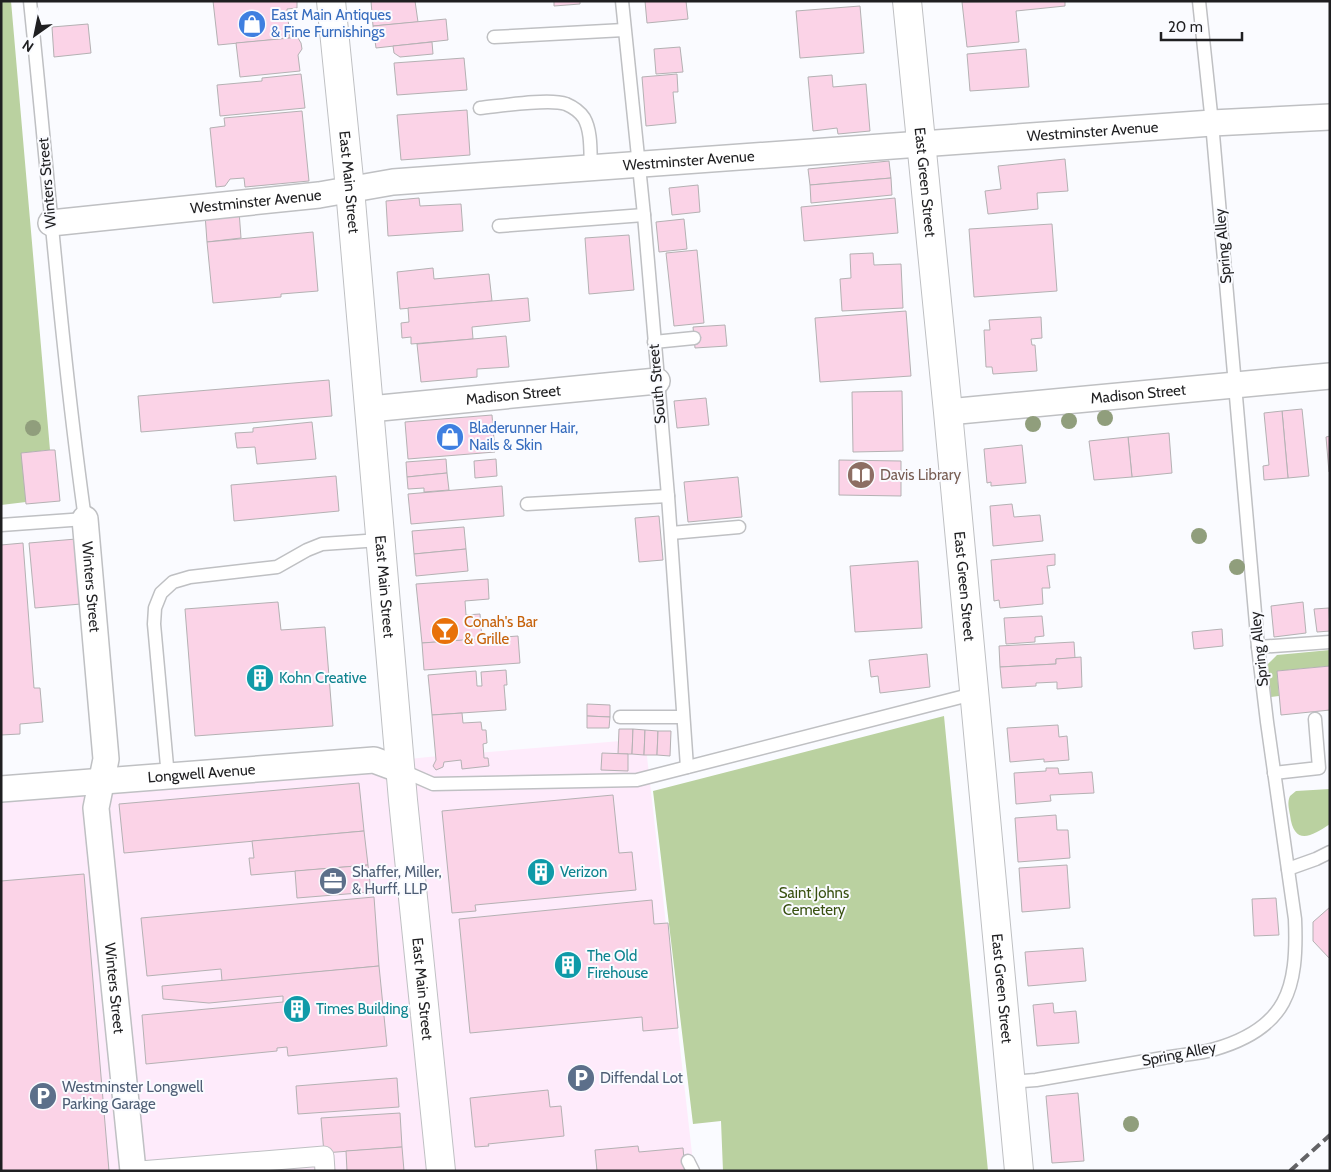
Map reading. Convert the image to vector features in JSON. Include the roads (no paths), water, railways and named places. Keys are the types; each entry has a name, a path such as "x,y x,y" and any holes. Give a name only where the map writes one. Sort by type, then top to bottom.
{"main road":[{"name":"East Main Street","path":"331,1 370,409 401,770 441,1171"},
{"name":"East Green Street","path":"907,1 948,412 1019,1171"}],"street":[{"name":"Westminster Avenue","path":"51,223 319,195 393,182 1212,123 1330,117"},
{"name":"Madison Street","path":"948,412 1330,376"},
{"name":"Madison Street","path":"370,409 657,381"},
{"name":"Winters Street","path":"85,519 106,759 96,808 133,1171"},
{"name":"Longwell Avenue","path":"1,789 374,760 401,770"},
{"path":"140,1171 324,1156 325,1171"}],"lane":[{"name":"Winters Street","path":"30,1 51,223 85,519"},
{"name":"South Street","path":"622,1 644,215 668,496 687,766"},
{"name":"Spring Alley","path":"1010,1082 1036,1080 1214,1050 1249,1036 1266,1025 1278,1011 1287,996 1294,970 1297,950 1295,919 1258,647 1236,384 1199,1"},
{"path":"494,37 624,30"},
{"path":"480,108 552,102 565,104 576,110 584,118 588,128 591,168"},
{"path":"499,226 644,215"},
{"path":"654,342 694,338"},
{"path":"527,504 668,496"},
{"path":"1,525 85,519"},
{"path":"671,533 739,527"},
{"path":"168,777 154,624 155,608 161,593 173,582 190,577 277,567 322,544 380,540"},
{"path":"1258,647 1330,642"},
{"path":"401,770 424,782 433,784 637,780 973,694"},
{"path":"620,717 683,718"},
{"path":"1274,773 1319,768 1315,719"},
{"path":"1288,869 1316,860 1330,852"}],"railway":[{"path":"1290,1171 1330,1135"}],"place":[{"name":"East Main Antiques & Fine Furnishings","path":"252,24"},
{"name":"Bladerunner Hair, Nails & Skin","path":"450,437"},
{"name":"Davis Library","path":"861,475"},
{"name":"Conah's Bar & Grille","path":"445,631"},
{"name":"Kohn Creative","path":"260,678"},
{"name":"Verizon","path":"541,872"},
{"name":"Shaffer, Miller, & Hurff, LLP","path":"333,881"},
{"name":"The Old Firehouse","path":"568,965"},
{"name":"Times Building","path":"297,1009"},
{"name":"Diffendal Lot","path":"581,1078"},
{"name":"Westminster Longwell Parking Garage","path":"43,1096"}],"park label":[{"name":"Saint Johns Cemetery","path":"814,902"}]}
